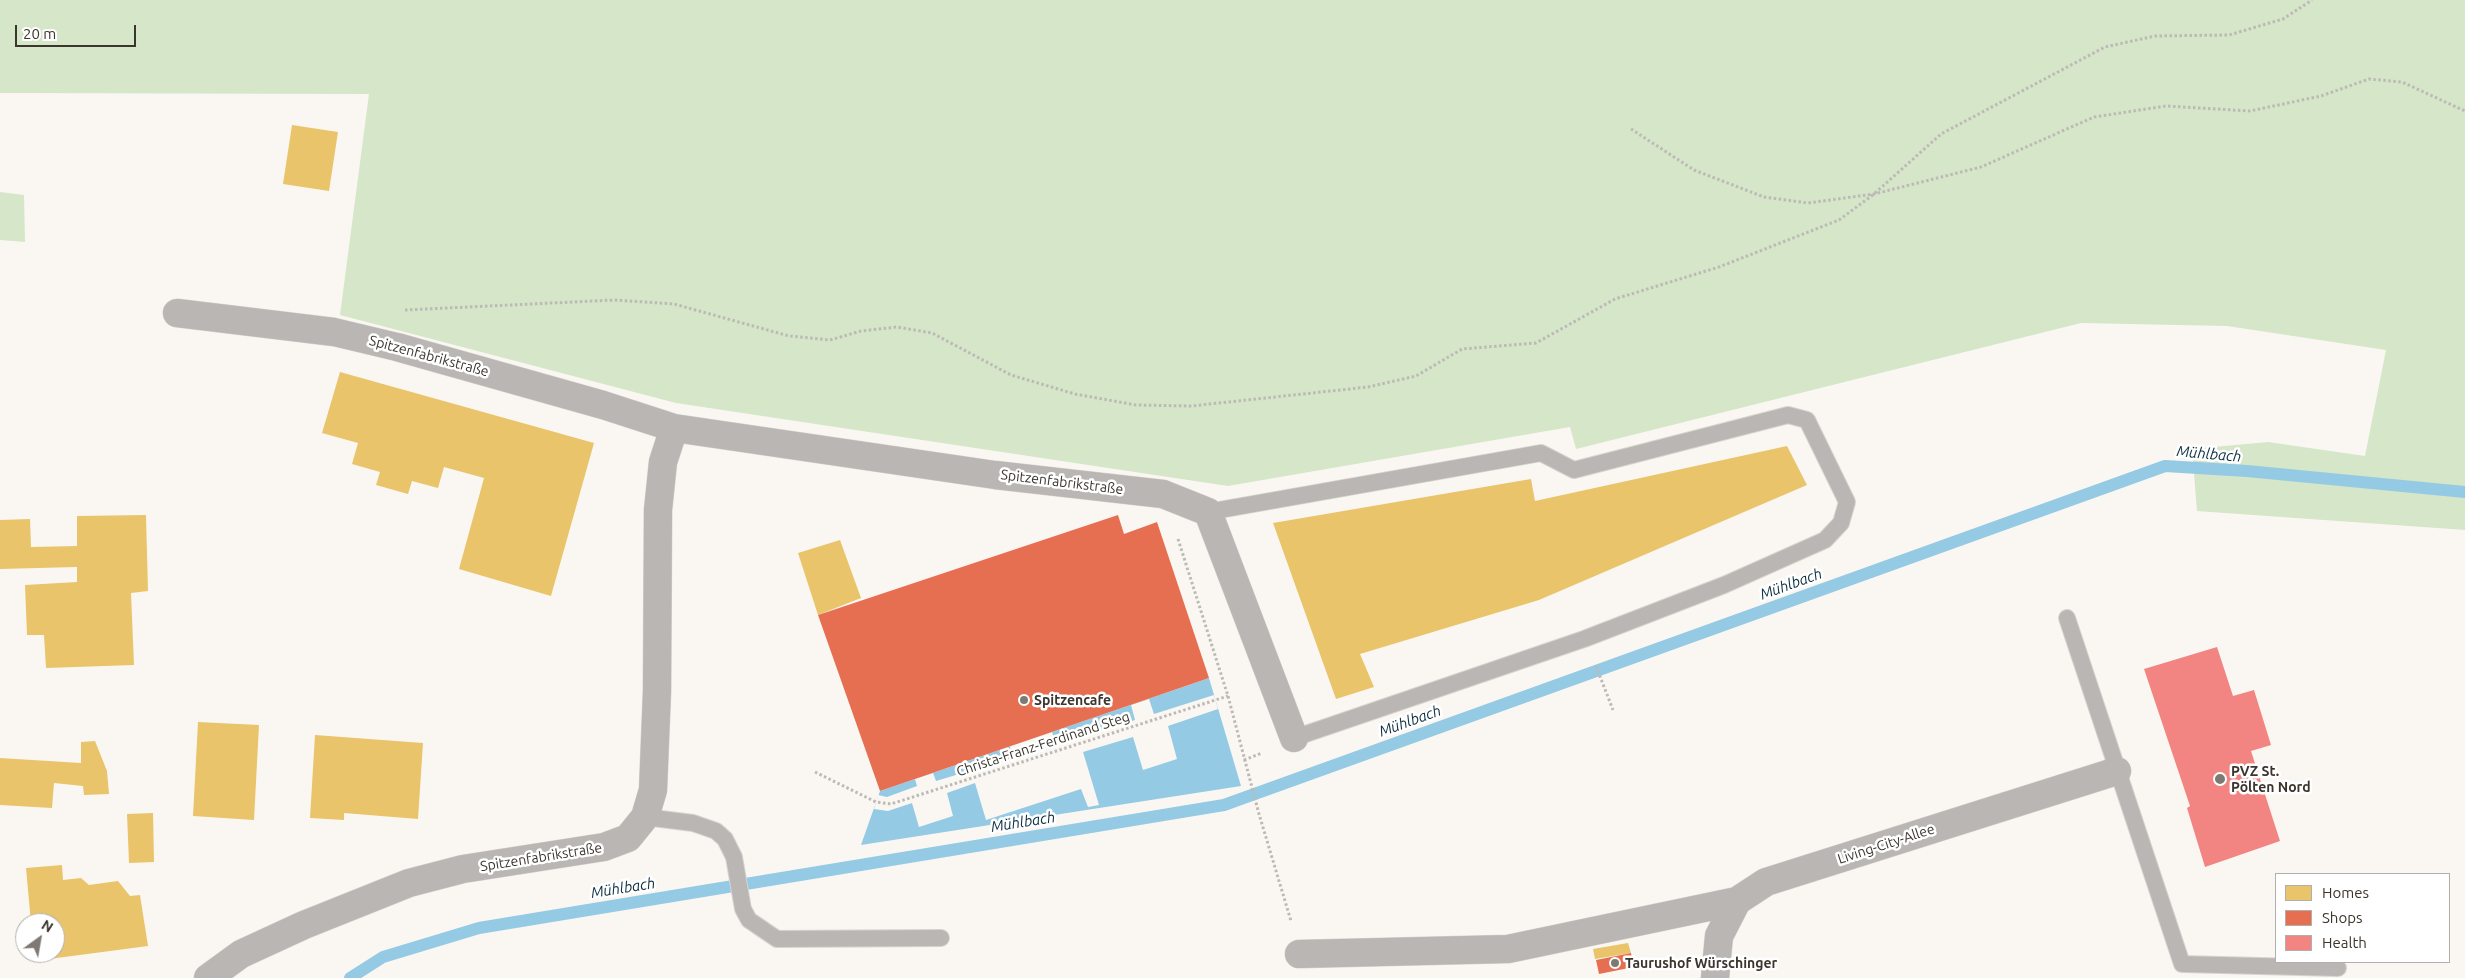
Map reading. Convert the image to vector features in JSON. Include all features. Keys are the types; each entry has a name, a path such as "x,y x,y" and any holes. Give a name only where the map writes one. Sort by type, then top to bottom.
{"street":[{"name":"Spitzenfabrikstraße","path":"177,313 334,332 397,347 584,399 674,428 995,474 1163,494 1208,512"},
{"name":"Spitzenfabrikstraße","path":"208,978 241,954 304,924 409,883 463,869 604,847 628,838 645,817 653,790 657,691 658,510 663,462 674,428"},
{"path":"1208,512 1294,738"},
{"name":"Living-City-Allee","path":"1715,978 1719,936 1737,901 1766,882 2117,771"},
{"path":"1299,954 1508,949 1737,901"}],"lane":[{"path":"1208,512 1541,453 1574,470 1788,415 1806,420 1847,502 1841,523 1825,540 1724,585 1584,639 1294,738"},
{"path":"2067,618 2182,964 2338,968"},
{"path":"645,817 693,823 716,831 725,839 734,857 743,909 749,920 762,931 777,939 941,938"}],"path":[{"path":"398,311 615,300 674,304 789,336 830,340 861,331 897,326 932,333 1011,375 1075,394 1136,406 1191,406 1368,386 1416,376 1462,349 1536,343 1616,299 1719,267 1839,220 1874,194 1941,134 2105,47 2155,36 2229,35 2283,19 2312,0"},
{"path":"1631,129 1694,170 1764,197 1808,203 1874,194 1980,166 2094,117 2166,106 2250,110 2321,96 2369,79 2402,82 2465,111"},
{"path":"1163,494 1228,696 1299,954"},
{"path":"1593,658 1613,710"},
{"name":"Christa-Franz-Ferdinand Steg","path":"815,772 876,802 891,804 1228,696"}],"green space":[{"path":"0,0 2465,0 2465,530 2197,511 2192,449 2268,442 2365,456 2386,350 2227,326 2081,323 1576,449 1570,427 1228,486 676,403 340,315 369,94 0,93"},
{"path":"0,192 24,195 25,242 0,240"}],"water":[{"path":"1209,678 1241,786 861,845 880,791"}],"pier":[{"path":"1214,695 1218,709 1168,726 1177,759 1143,770 1133,737 1083,752 1099,805 1088,807 1081,789 986,820 975,783 947,793 953,816 919,827 912,803 888,811 874,809 878,795 887,797 917,786 915,779 933,773 936,781 1012,758 1010,746 1052,732 1056,744 1135,720 1131,705 1149,699 1154,714"}],"building: Homes":[{"path":"292,125 338,132 329,191 283,184"},
{"path":"340,372 594,443 551,596 459,569 484,478 444,467 438,488 412,481 408,494 376,485 380,472 352,464 358,443 322,433"},
{"path":"1787,446 1807,485 1539,600 1360,654 1374,687 1336,699 1273,523 1531,479 1535,501"},
{"path":"146,515 148,591 131,593 134,665 46,668 44,635 27,635 25,585 77,582 77,567 0,569 0,520 30,519 31,547 77,546 77,516"},
{"path":"840,540 861,598 818,615 798,553"},
{"path":"198,722 259,725 254,820 193,816"},
{"path":"315,735 423,743 418,819 344,813 344,820 310,818"},
{"path":"95,741 107,771 109,794 84,795 83,786 54,783 52,808 0,805 0,758 81,763 81,742"},
{"path":"153,813 154,862 129,863 127,814"},
{"path":"62,865 63,880 81,878 89,885 118,881 130,896 140,895 148,946 65,957 65,913 30,913 26,868"},
{"path":"1628,943 1631,953 1595,959 1593,949"}],"building: Shops":[{"path":"1118,515 1124,534 1157,522 1209,678 880,791 818,615"},
{"name":"Taurushof Würschinger","path":"1631,953 1634,967 1599,974 1596,960"}],"building: Health":[{"name":"PVZ St. Pölten Nord","path":"2217,647 2233,696 2254,690 2271,745 2251,751 2280,841 2205,867 2187,808 2190,806 2144,669"}],"waterway":[{"name":"Mühlbach","path":"350,978 383,957 479,928 1224,805 2165,466 2247,471 2465,492"}],"place":[{"name":"Spitzencafe","path":"1024,700"},
{"name":"PVZ St. Pölten Nord","path":"2220,779"},
{"name":"Taurushof Würschinger","path":"1615,963"}]}
